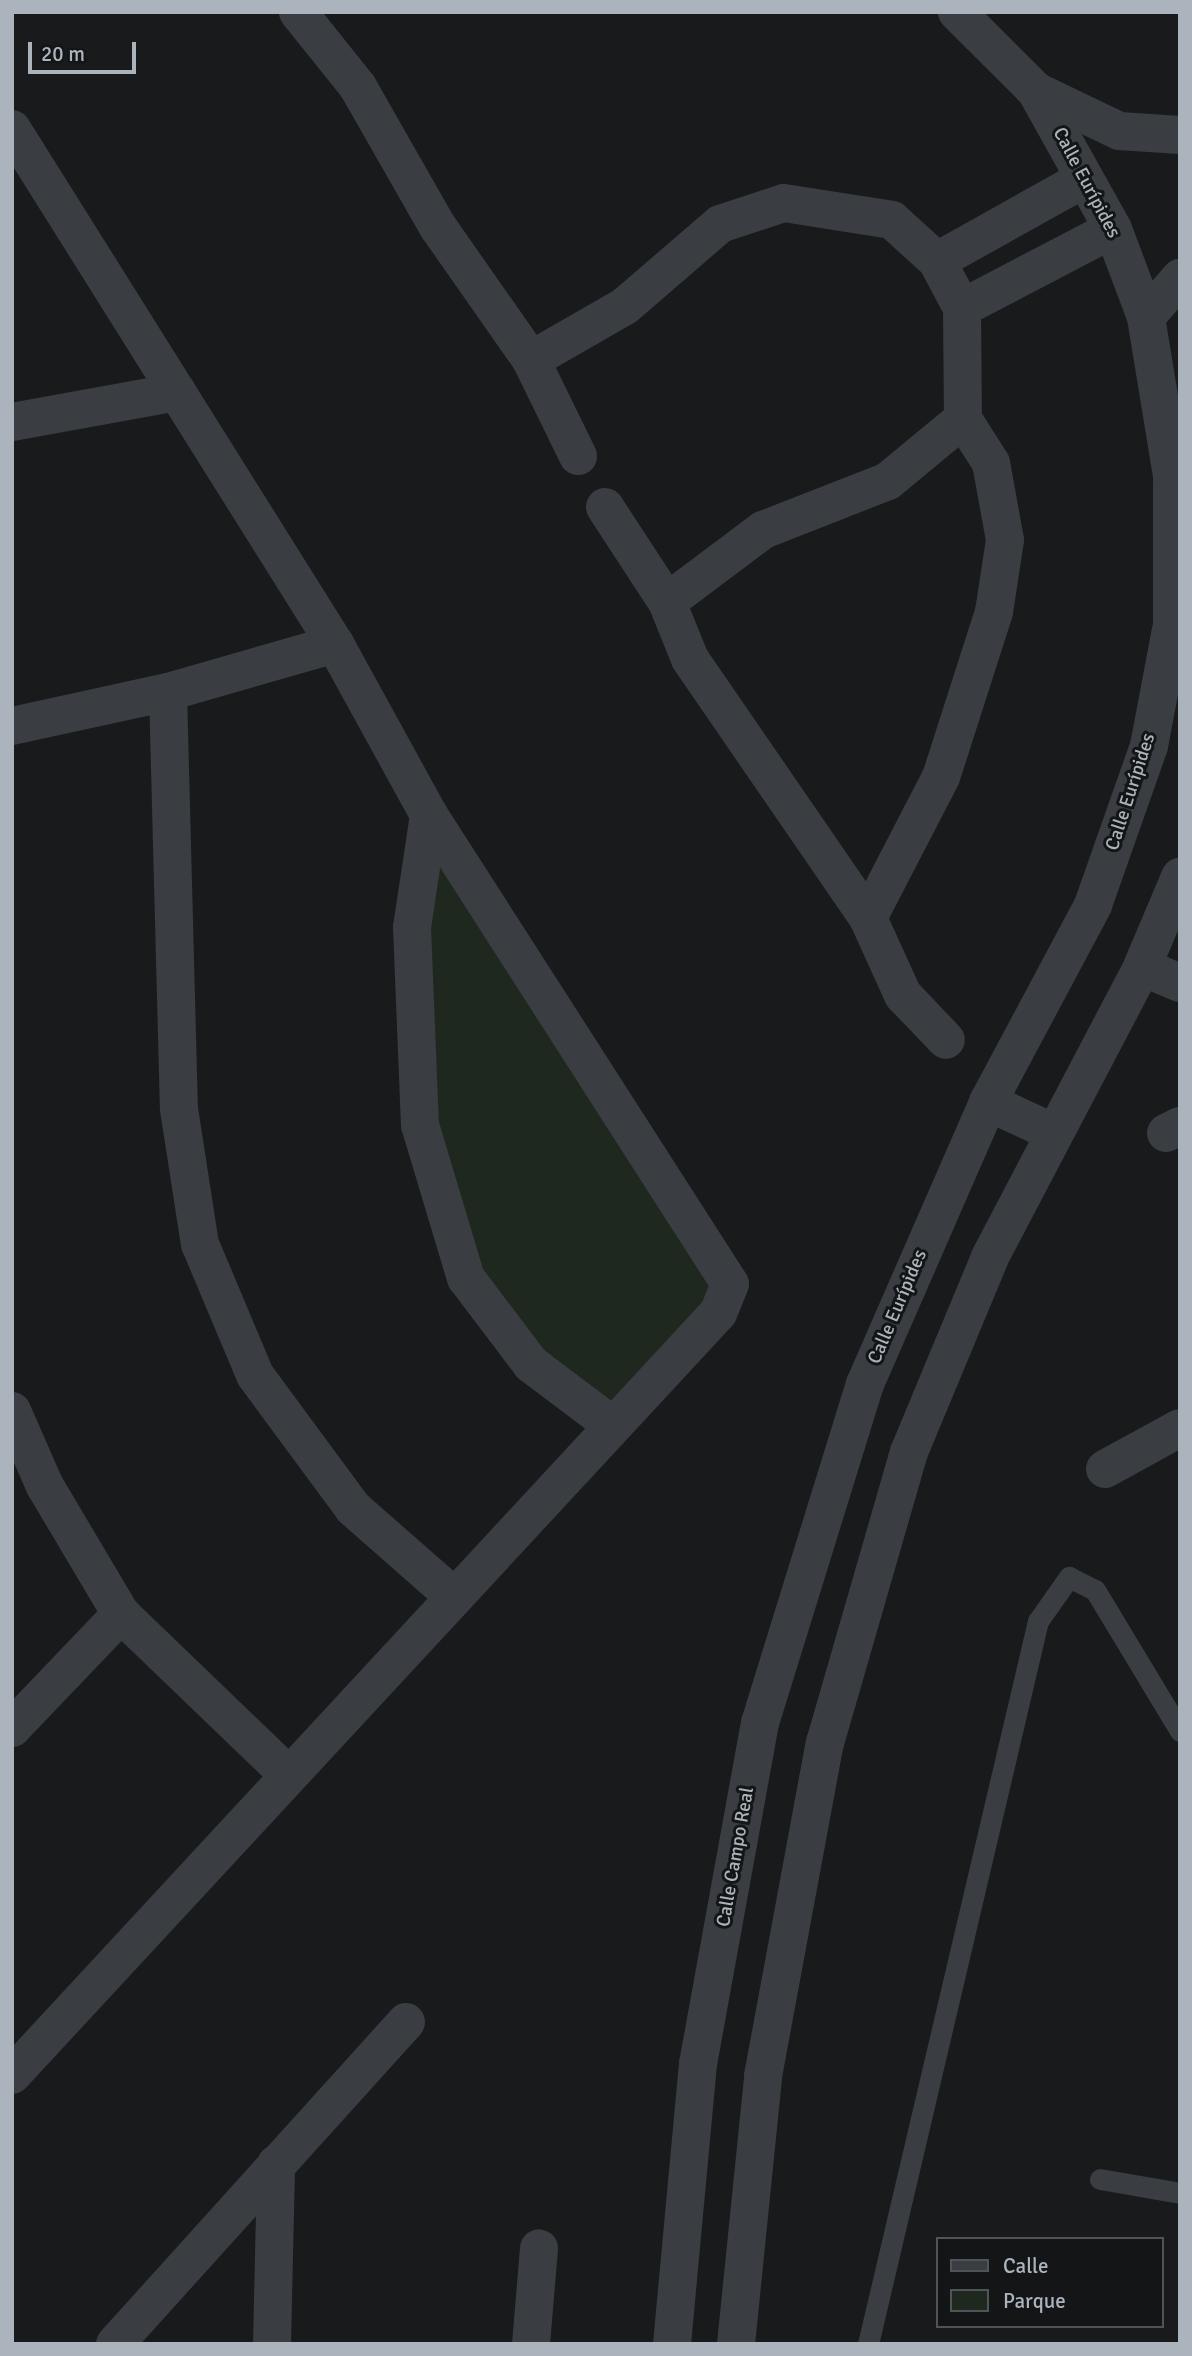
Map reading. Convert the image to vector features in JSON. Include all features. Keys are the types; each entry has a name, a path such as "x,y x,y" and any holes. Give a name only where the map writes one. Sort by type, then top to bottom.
{"street":[{"path":"298,12 358,87 438,227 531,360 578,456"},
{"path":"957,12 1036,91 1119,131 1180,135"},
{"name":"Calle Eurípides","path":"865,1384 988,1102 1093,905 1149,746 1172,624 1172,476 1146,317 1113,229 1036,91"},
{"path":"12,129 335,644 429,815 730,1284 718,1313 286,1773 12,2075"},
{"path":"937,261 1084,179"},
{"path":"531,360 625,306 720,224 784,203 891,220 937,261 962,307 963,419 991,463 1005,540 994,612 941,777 868,918"},
{"path":"962,307 1113,229"},
{"path":"1146,317 1180,278"},
{"path":"12,422 177,392"},
{"path":"667,602 763,530 888,481 963,419"},
{"path":"605,507 667,602 690,659 868,918 903,995 947,1040"},
{"path":"12,726 168,692 335,644"},
{"path":"168,692 179,1109 200,1244 255,1375 354,1508 452,1595"},
{"path":"429,815 412,927 420,1125 446,1214 466,1278 531,1364 612,1425"},
{"path":"736,2344 763,2076 823,1756 909,1451 989,1257 1052,1132 1142,967 1180,877"},
{"path":"1142,967 1180,983"},
{"path":"988,1102 1052,1132"},
{"name":"Calle Campo Real","path":"671,2344 698,2064 760,1723 865,1384"},
{"path":"12,1411 45,1486 121,1615 286,1773"},
{"path":"1105,1469 1180,1428"},
{"path":"12,1728 121,1615"},
{"path":"115,2344 406,2022"},
{"path":"272,2344 276,2164"},
{"path":"531,2344 538,2248"}],"lane":[{"path":"868,2344 1038,1621 1069,1577 1095,1590 1180,1731"},
{"path":"1100,2179 1180,2193"}],"green space":[{"path":"429,815 730,1284 612,1425 466,1278 420,1125"}]}
